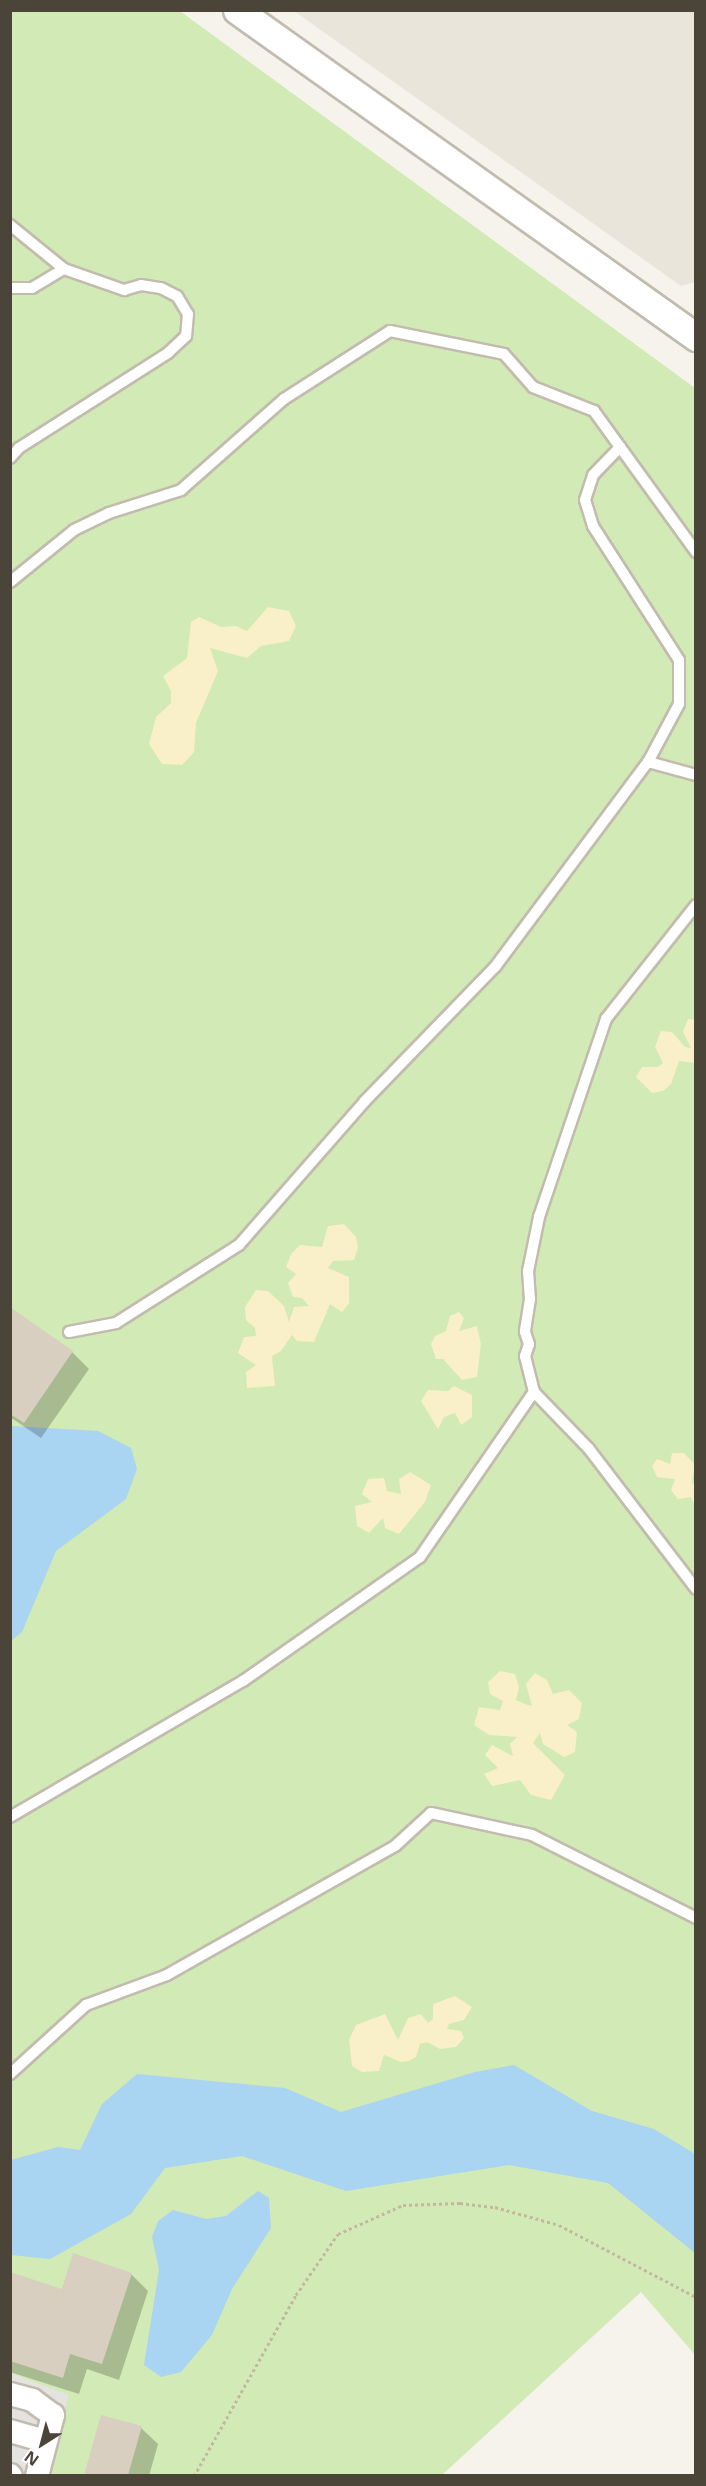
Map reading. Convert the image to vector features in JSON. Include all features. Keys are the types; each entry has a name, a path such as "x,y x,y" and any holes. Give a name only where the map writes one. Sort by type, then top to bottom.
{"street":[{"path":"237,10 691,327"},
{"path":"10,2394 32,2400 53,2415 37,2475"},
{"path":"10,2432 45,2441"}],"lane":[{"path":"10,225 64,269 124,290 141,285 161,288 177,296 188,314 186,336 168,353 10,458"},
{"path":"10,288 32,288 64,269"},
{"path":"10,582 74,530 109,513 181,490 284,399 390,331 504,354 533,387 594,411 696,552"},
{"path":"69,1332 116,1323 239,1245 365,1101 495,967 648,762 679,704 679,660 593,526 585,500 593,476 620,447"},
{"path":"648,762 696,775"},
{"path":"696,905 606,1019 539,1217 528,1271 530,1299 525,1332 529,1344 525,1356 534,1392 590,1449 696,1589"},
{"path":"10,1817 243,1682 420,1557 534,1392"},
{"path":"10,2074 86,2005 167,1975 395,1846 431,1813 532,1835 696,1917"}],"path":[{"path":"194,2475 296,2295 338,2234 403,2205 460,2203 495,2207 559,2225 696,2296"}],"shaded area":[{"path":"294,11 695,11 695,282 681,286"},
{"path":"10,2373 69,2395 47,2475 11,2475"}],"green space":[{"path":"11,11 180,11 695,388 695,2355 641,2292 442,2475 11,2475"}],"sand":[{"path":"268,607 289,611 296,626 289,641 261,646 247,658 210,648 218,671 196,723 194,752 182,765 162,764 149,744 156,717 171,703 171,691 163,676 187,658 191,622 199,617 221,627 236,626 247,631"},
{"path":"688,1019 695,1020 695,1063 679,1061 671,1084 663,1091 652,1093 636,1077 642,1067 658,1067 663,1063 655,1047 661,1031 672,1032 685,1047 691,1048 683,1032"},
{"path":"344,1224 356,1237 358,1248 354,1260 333,1261 328,1268 349,1277 349,1303 342,1312 330,1304 314,1342 297,1341 292,1335 281,1351 272,1356 275,1386 247,1388 246,1372 256,1365 238,1353 244,1337 256,1336 255,1328 246,1320 245,1307 256,1290 268,1291 284,1306 289,1322 294,1307 309,1306 302,1298 293,1297 288,1283 296,1274 286,1267 291,1254 300,1245 322,1247 328,1226"},
{"path":"459,1312 464,1318 459,1331 477,1326 481,1344 477,1377 462,1380 443,1359 436,1359 431,1344 435,1336 446,1331 450,1316"},
{"path":"454,1386 472,1395 472,1417 461,1425 455,1413 444,1417 438,1429 421,1401 428,1390 448,1391"},
{"path":"672,1453 684,1453 695,1465 692,1484 695,1483 695,1506 691,1497 678,1499 671,1490 675,1479 657,1477 652,1466 657,1459 670,1464"},
{"path":"410,1472 431,1485 425,1502 399,1534 385,1528 383,1518 369,1533 357,1526 355,1506 372,1502 362,1494 368,1479 384,1478 387,1491 401,1494 399,1479"},
{"path":"500,1671 515,1674 519,1687 516,1700 525,1704 532,1706 526,1684 535,1673 547,1680 553,1694 569,1690 582,1703 579,1719 567,1725 577,1732 575,1752 564,1757 543,1744 540,1733 533,1743 565,1775 551,1800 531,1795 520,1780 492,1786 484,1774 498,1768 485,1755 492,1745 513,1756 510,1744 517,1737 489,1735 474,1725 479,1707 500,1710 503,1701 490,1694 488,1682"},
{"path":"455,1996 472,2007 464,2020 449,2024 447,2029 461,2031 464,2038 456,2047 440,2049 427,2042 420,2044 416,2057 409,2061 401,2062 384,2055 379,2071 362,2072 352,2066 349,2040 356,2025 385,2014 398,2040 408,2018 421,2014 428,2023 433,2019 433,2004"}],"water":[{"path":"11,1426 98,1431 131,1448 137,1469 126,1499 56,1551 22,1632 11,1641"},
{"path":"514,2065 592,2111 654,2129 695,2154 695,2253 608,2183 509,2165 346,2191 242,2156 165,2168 131,2214 50,2259 11,2255 11,2160 58,2147 80,2150 102,2104 137,2074 285,2088 341,2112 475,2072"},
{"path":"258,2191 269,2198 271,2228 232,2289 212,2335 181,2372 161,2377 144,2365 159,2270 152,2237 158,2221 173,2210 206,2219 226,2216"}],"building":[{"path":"10,1307 73,1351 24,1423 10,1414"},
{"path":"73,2253 132,2273 102,2364 70,2354 63,2378 10,2361 10,2272 62,2289"},
{"path":"101,2415 142,2426 128,2475 84,2475"}]}
